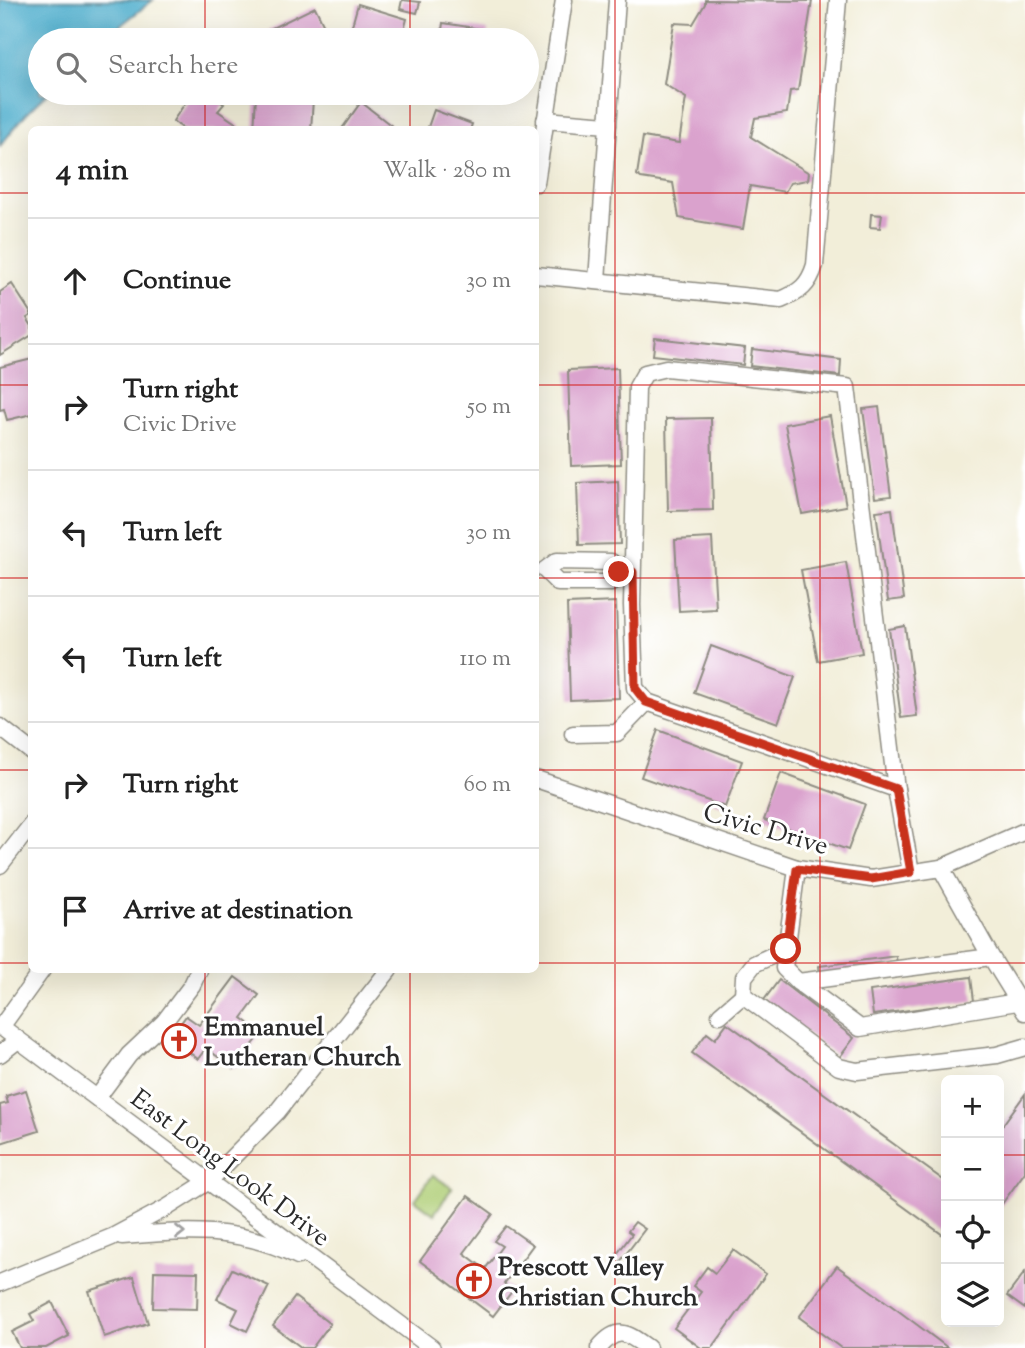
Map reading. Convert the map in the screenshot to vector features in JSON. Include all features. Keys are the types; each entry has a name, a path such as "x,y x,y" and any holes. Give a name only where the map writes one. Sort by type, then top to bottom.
{"street":[{"path":"539,162 564,0"},
{"path":"597,281 617,0"},
{"path":"539,275 782,300 801,292 811,278 815,265 838,0"},
{"path":"545,120 608,125"},
{"path":"896,789 646,702 635,688 626,572 637,387 645,373 666,368 847,387 896,789 911,872"},
{"path":"540,569 558,583 611,583 626,572"},
{"path":"573,734 617,733 646,702"},
{"path":"0,727 28,749"},
{"name":"Civic Drive","path":"539,780 797,869 871,879 941,867 1025,831"},
{"path":"0,865 28,829"},
{"path":"797,869 784,968 797,982 860,1028 1021,1007 941,867"},
{"path":"720,1014 743,995 744,977 754,964 786,949"},
{"path":"797,982 991,957"},
{"path":"1,1027 39,973"},
{"path":"97,1098 129,1055 164,1022 192,985 198,973"},
{"path":"0,1283 112,1237 209,1181 277,1112 387,973"},
{"path":"743,995 839,1067 858,1071 997,1055 1025,1047"},
{"name":"East Long Look Drive","path":"1,1027 432,1348"},
{"path":"0,1054 18,1040"},
{"path":"112,1237 166,1232 204,1232 247,1237 281,1248 332,1273"},
{"path":"599,1348 615,1334 622,1332 648,1348"}],"green space":[{"path":"433,1175 452,1188 434,1214 415,1200"}],"water":[{"path":"0,0 153,0 117,28 28,28 28,105 35,105 0,146"}],"building":[{"path":"402,0 420,2 417,13 400,9"},
{"path":"705,0 812,1 798,90 790,91 787,113 755,118 751,137 809,173 808,180 790,183 785,192 750,186 743,229 679,218 673,183 637,175 643,137 679,143 686,98 664,84 674,23 693,24"},
{"path":"358,4 407,19 405,28 351,28"},
{"path":"315,7 325,28 272,28"},
{"path":"443,23 475,28 442,28"},
{"path":"184,105 223,105 218,111 240,126 180,126 173,121"},
{"path":"255,105 313,105 311,126 254,126"},
{"path":"359,105 365,105 392,126 344,126"},
{"path":"434,110 472,124 471,126 428,126"},
{"path":"871,214 882,215 880,228 870,227"},
{"path":"12,284 28,309 28,338 0,355 0,292"},
{"path":"655,338 745,348 743,365 653,355"},
{"path":"752,349 841,360 840,376 750,366"},
{"path":"28,360 28,415 7,420 4,409 0,410 0,367"},
{"path":"618,368 621,464 571,466 568,370"},
{"path":"879,407 891,496 875,498 863,409"},
{"path":"830,416 846,506 802,514 785,424"},
{"path":"711,418 713,510 668,511 666,419"},
{"path":"618,481 620,544 579,545 577,483"},
{"path":"892,509 904,599 888,601 876,511"},
{"path":"712,538 716,609 679,611 675,540"},
{"path":"846,562 862,653 818,661 801,570"},
{"path":"616,602 619,698 570,700 567,604"},
{"path":"905,626 917,716 901,718 889,629"},
{"path":"711,646 795,677 778,723 694,693"},
{"path":"658,730 742,761 725,807 641,777"},
{"path":"781,773 865,804 848,850 764,820"},
{"path":"896,956 897,965 820,975 819,966"},
{"path":"235,977 259,995 242,1018 262,1033 234,1069 206,1048 198,1059 170,1038 186,1016 199,1025"},
{"path":"971,977 974,1001 873,1015 870,991"},
{"path":"779,980 854,1038 839,1058 764,1000"},
{"path":"727,1023 941,1178 941,1234 692,1053 707,1033 715,1039"},
{"path":"26,1090 39,1131 1,1143 0,1105 8,1103 6,1096"},
{"path":"1025,1094 1025,1172 1004,1201 1004,1138 1004,1123"},
{"path":"468,1196 493,1214 464,1253 485,1269 502,1246 494,1241 506,1226 533,1245 504,1284 513,1290 493,1316 420,1261"},
{"path":"635,1222 645,1229 619,1263 614,1258 632,1234 628,1231"},
{"path":"733,1250 766,1274 712,1348 701,1348 674,1328 701,1292 693,1286 707,1267 715,1273"},
{"path":"837,1266 948,1348 841,1348 799,1317"},
{"path":"232,1269 269,1286 247,1331 231,1323 238,1309 217,1299"},
{"path":"154,1271 198,1272 197,1309 153,1308"},
{"path":"1025,1272 1025,1309 1007,1296"},
{"path":"134,1277 148,1323 104,1337 89,1291"},
{"path":"295,1297 330,1324 312,1348 302,1348 273,1326"},
{"path":"52,1302 69,1336 46,1348 20,1348 12,1332 34,1321 30,1314"}],"place":[{"name":"Emmanuel Lutheran Church","path":"179,1041"},
{"name":"Prescott Valley Christian Church","path":"474,1281"}],"route":[{"path":"619,572 633,572 635,688 646,702 896,789 911,872 871,879 797,869 786,949"}]}
